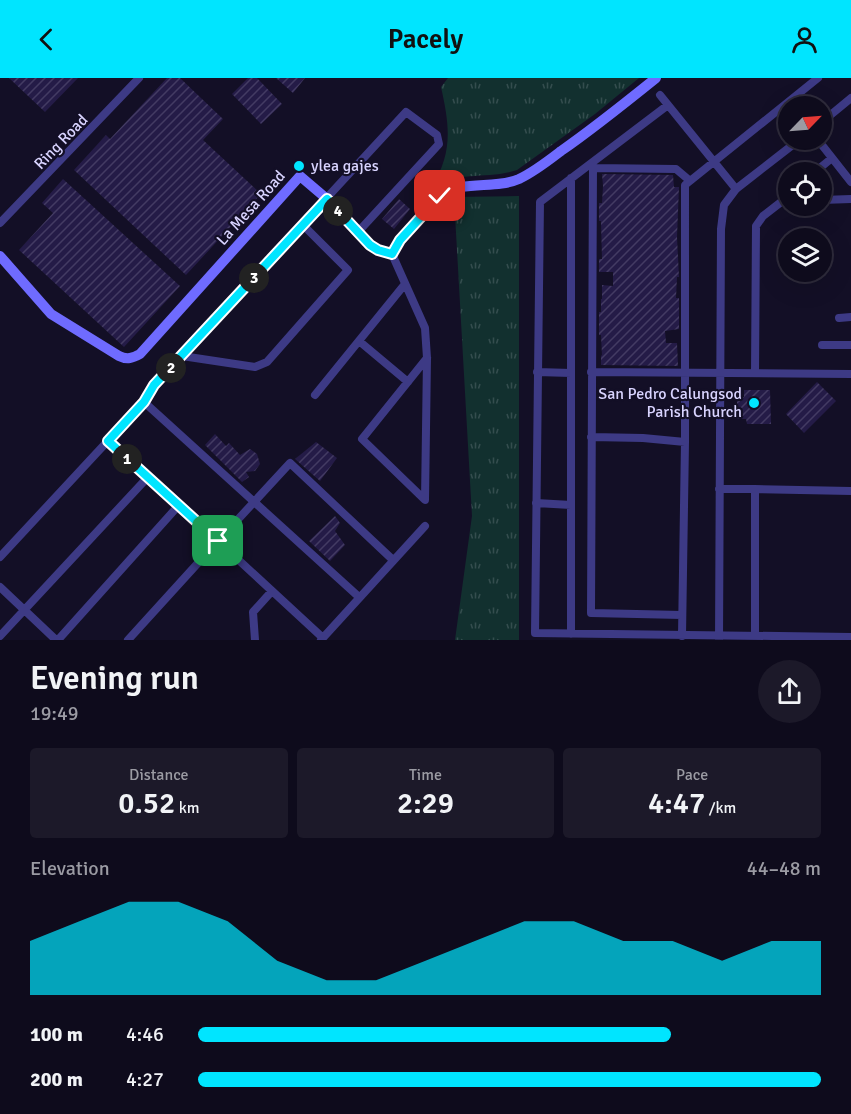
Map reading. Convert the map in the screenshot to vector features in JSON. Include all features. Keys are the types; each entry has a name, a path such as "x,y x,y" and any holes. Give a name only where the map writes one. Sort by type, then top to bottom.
{"street":[{"name":"Ring Road","path":"0,223 140,78"},
{"path":"427,358 362,439 425,500 427,358 425,328 392,254 400,240 447,190 505,184 532,172 597,126 656,78"},
{"path":"682,636 685,185 818,78"},
{"path":"660,95 736,189"},
{"path":"832,114 851,98"},
{"path":"668,105 540,202 536,633 719,638 851,637"},
{"path":"0,557 144,402 154,385 406,112 436,135 439,144 358,232"},
{"path":"719,638 721,229 724,205 736,189 787,150"},
{"path":"826,150 851,182"},
{"path":"827,162 832,158"},
{"path":"682,615 591,613 593,168 676,169 689,180"},
{"name":"La Mesa Road","path":"0,256 51,314 124,359 140,354 300,176 327,199 370,245 392,254"},
{"path":"570,634 571,178"},
{"path":"832,200 851,199"},
{"path":"755,373 756,226 763,216 778,205"},
{"path":"182,357 255,367 267,362 348,270 303,225"},
{"path":"315,395 405,284"},
{"path":"839,318 851,317"},
{"path":"359,341 408,382"},
{"path":"822,345 851,345"},
{"path":"537,372 571,373"},
{"path":"591,372 851,374"},
{"path":"144,402 359,597"},
{"path":"591,437 685,442"},
{"path":"108,441 322,639 425,526"},
{"path":"128,640 290,463 393,560"},
{"path":"0,636 148,477"},
{"path":"719,489 851,491"},
{"path":"755,489 755,637"},
{"path":"536,503 571,505"},
{"path":"0,587 57,640 179,506"},
{"path":"255,640 253,612 272,591"}],"green space":[{"path":"448,78 639,78 595,114 517,170 452,179 431,188 443,163 448,139 441,87"},
{"path":"519,196 519,640 455,640 472,516 454,197"}],"building":[{"path":"9,78 78,78 45,112"},
{"path":"167,78 180,78 223,119 203,140 261,194 186,275 74,170 106,135 110,139"},
{"path":"248,78 257,78 282,104 261,124 232,94"},
{"path":"276,78 305,78 293,93"},
{"path":"602,174 673,175 674,187 679,187 677,237 679,277 677,277 676,298 679,298 679,329 665,331 666,343 677,343 678,366 601,365 599,312 601,312 602,285 613,286 613,272 599,272 599,259 602,259 599,203 602,203"},
{"path":"63,179 180,286 124,347 19,250 53,213 42,203"},
{"path":"399,199 410,209 394,229 382,219"},
{"path":"817,382 836,401 804,433 786,414"},
{"name":"San Pedro Calungsod Parish Church","path":"744,390 770,390 771,424 747,424 746,419 737,419 737,397 744,397"},
{"path":"215,434 226,446 229,443 240,455 250,449 257,454 260,464 255,471 246,472 249,477 242,482 205,445"},
{"path":"316,442 337,458 320,481 295,459"},
{"path":"335,516 340,523 335,531 345,545 330,561 309,541"}],"place":[{"name":"ylea gajes","path":"299,166"},
{"name":"San Pedro Calungsod Parish Church","path":"754,403"}],"route":[{"path":"218,541 108,441 144,402 154,385 327,199 370,245 392,254 400,240 440,196"}]}
